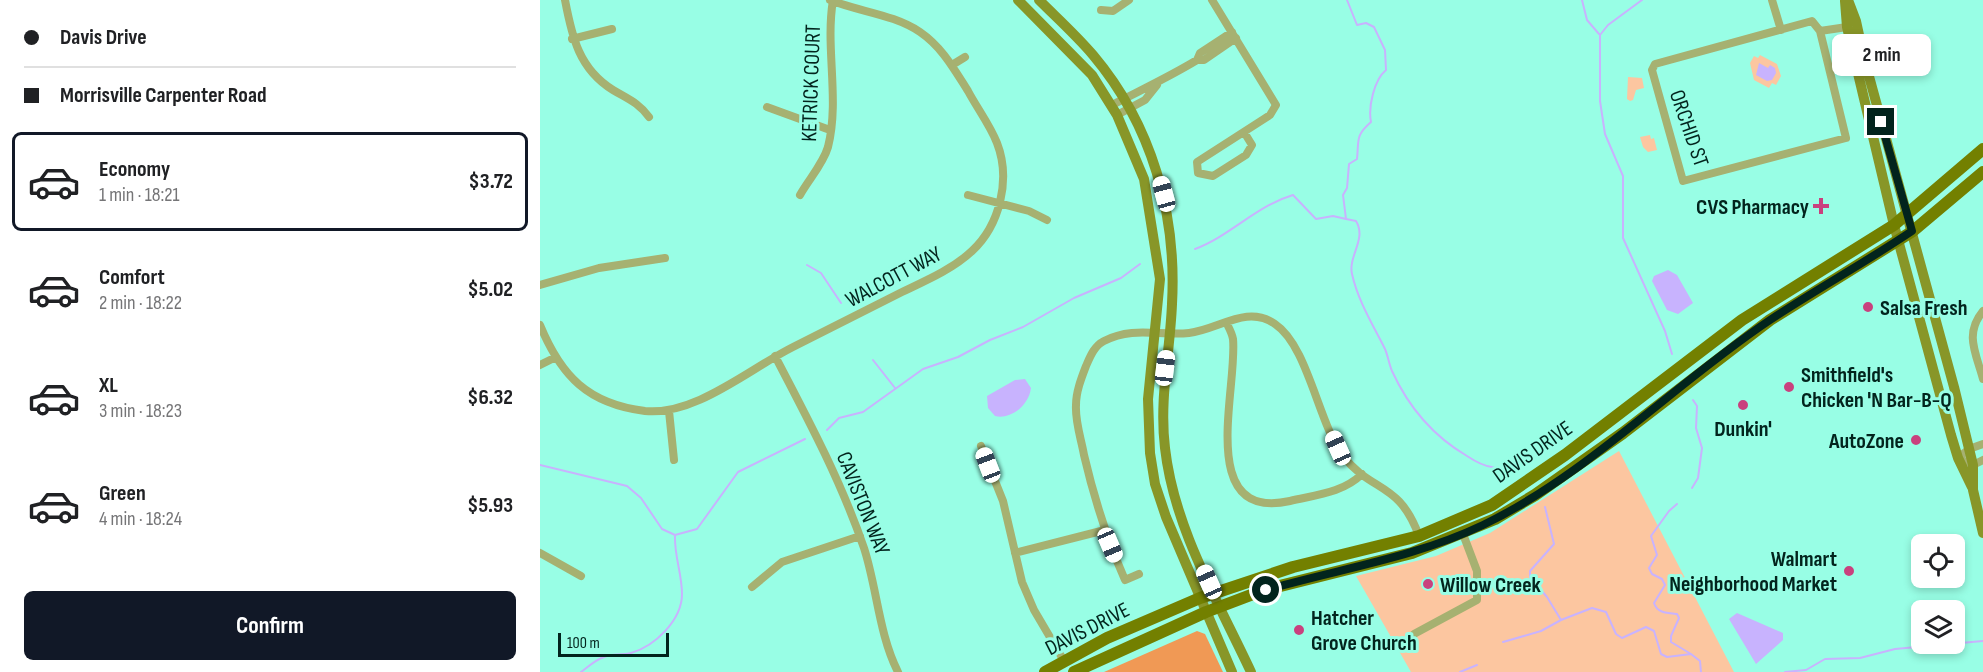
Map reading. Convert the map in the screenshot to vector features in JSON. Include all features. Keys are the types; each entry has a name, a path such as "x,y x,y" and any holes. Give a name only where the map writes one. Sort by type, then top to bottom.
{"main road":[{"path":"1018,0 1085,67 1112,105 1137,160 1151,212 1160,279 1148,399 1150,453 1163,509 1232,672"},
{"path":"1038,0 1093,56 1124,99 1154,162 1170,226 1174,263 1170,333 1162,385 1163,424 1169,474 1183,522 1251,672"},
{"path":"1846,0 1847,27 1894,225 1958,458 1973,490 1983,533"},
{"path":"1846,0 1856,21 1969,449 1978,462 1973,490"},
{"name":"DAVIS DRIVE","path":"1045,672 1107,638 1200,598 1293,567 1419,536 1472,515 1520,488 1742,320 1894,225 1983,149"},
{"name":"DAVIS DRIVE","path":"1074,672 1206,612 1293,582 1412,553 1495,519 1535,495 1623,433 1770,320 1912,231 1983,172"}],"street":[{"path":"565,0 573,39 581,59 597,79 640,104 649,117"},
{"name":"WALCOTT WAY","path":"540,325 554,358 571,378 597,397 637,409 669,411 706,396 775,356 964,258 987,234 1000,202 1003,171 996,141 952,65 934,44 914,29 896,20 832,0"},
{"name":"KETRICK COURT","path":"801,195 825,155 830,130 829,32 832,0"},
{"path":"1101,10 1113,10 1129,0"},
{"path":"1212,0 1276,105 1274,112 1197,162 1198,173 1213,176 1246,155 1252,145 1244,132"},
{"path":"1772,0 1781,30"},
{"name":"ORCHID ST","path":"1812,21 1820,31 1846,138 1683,181 1652,70 1655,64 1812,21"},
{"name":"ORCHID ST","path":"1820,31 1847,27"},
{"path":"573,39 612,29"},
{"path":"1117,115 1130,109 1150,95 1157,85 1197,60 1200,53 1234,35"},
{"path":"952,65 965,57"},
{"path":"1112,105 1148,86 1157,85"},
{"path":"767,107 830,130"},
{"path":"969,195 1000,202 1047,220"},
{"path":"540,285 599,268 665,258"},
{"path":"1983,311 1972,324 1972,339 1983,379"},
{"path":"1139,573 1125,580 1105,530 1078,428 1077,392 1091,356 1102,342 1135,331 1198,332 1238,318 1257,317 1275,324 1288,336 1338,448 1362,474 1399,499 1410,515 1419,536"},
{"path":"1226,322 1233,341 1227,415 1228,442 1236,484 1245,496 1263,504 1279,503 1343,489 1362,474"},
{"name":"CAVISTON WAY","path":"775,356 834,471 860,536 872,571 891,653 898,672"},
{"path":"540,365 554,358"},
{"path":"669,411 674,460"},
{"path":"1958,458 1969,449 1983,444"},
{"path":"981,446 1003,501 1028,596 1064,661"},
{"path":"1958,458 1978,462"},
{"path":"1015,553 1105,530"},
{"path":"1414,634 1477,600 1476,571 1463,534"},
{"path":"752,587 782,562 860,536"},
{"path":"540,553 581,576"}],"shaded area":[{"path":"1760,55 1777,64 1781,76 1776,85 1772,83 1769,88 1754,80 1750,63 1754,56 1758,58"},
{"path":"1759,63 1768,68 1770,65 1775,68 1776,73 1772,80 1767,81 1756,75"},
{"path":"1628,77 1642,78 1644,88 1636,90 1633,100 1630,101 1627,99"},
{"path":"1650,135 1651,139 1654,138 1657,150 1648,152 1643,147 1640,137"},
{"path":"1668,270 1677,275 1693,303 1678,314 1667,310 1652,281 1654,276"},
{"path":"1025,379 1031,388 1023,405 1007,416 995,416 988,408 987,396 1015,380"},
{"path":"1619,451 1734,672 1411,672 1356,576 1436,556 1490,533"},
{"path":"1737,613 1783,633 1783,640 1756,664 1729,619"},
{"path":"1197,631 1205,634 1223,672 1104,672"}],"waterway":[{"path":"1347,0 1357,25 1366,23 1374,27 1385,50 1386,70 1375,87 1371,102 1371,122 1360,135 1357,159 1349,164 1347,188 1343,195 1346,219 1356,221 1359,228 1359,241 1351,267 1358,294 1385,349 1398,384 1433,430 1475,461 1489,466 1519,470"},
{"path":"1582,0 1587,20 1599,34"},
{"path":"1642,0 1608,25 1600,35 1600,101 1605,134 1623,176 1623,238 1665,331 1672,354"},
{"path":"1195,249 1220,237 1267,206 1293,195 1316,219 1333,216 1346,219"},
{"path":"827,430 839,418 863,412 923,369 958,357 990,340 1023,327 1074,298 1121,278 1140,264"},
{"path":"807,265 821,273 841,303"},
{"path":"873,360 895,388"},
{"path":"1692,488 1698,478 1702,448 1696,428 1697,406 1693,400"},
{"path":"540,465 627,486 641,498 662,529 675,535 697,529 738,472 805,439"},
{"path":"1677,504 1651,536 1657,555 1649,568 1652,574 1662,579 1665,585 1654,603 1655,606 1663,612 1677,614 1679,618 1671,636 1671,642 1691,654"},
{"path":"1545,507 1554,544 1530,571 1530,577 1547,597 1561,620 1592,608 1606,612 1616,634 1622,638 1646,627 1654,631 1661,654 1667,657 1691,654 1700,661 1701,672"},
{"path":"581,672 604,657 640,650 666,631 681,604 682,594 675,535"},
{"path":"1503,642 1541,631 1561,620"},
{"path":"1785,672 1806,670 1825,659 1860,658 1895,649 1983,641"},
{"path":"1460,672 1477,665"}],"place":[{"name":"CVS Pharmacy","path":"1821,206"},
{"name":"Salsa Fresh","path":"1868,307"},
{"name":"Smithfield's Chicken 'N Bar-B-Q","path":"1789,387"},
{"name":"Dunkin'","path":"1743,405"},
{"name":"AutoZone","path":"1916,440"},
{"name":"Walmart Neighborhood Market","path":"1849,571"},
{"name":"Willow Creek","path":"1428,584"},
{"name":"Hatcher Grove Church","path":"1299,630"}],"route":[{"path":"1266,590 1302,579 1412,553 1495,519 1535,495 1623,433 1770,320 1912,231 1881,122"}]}
